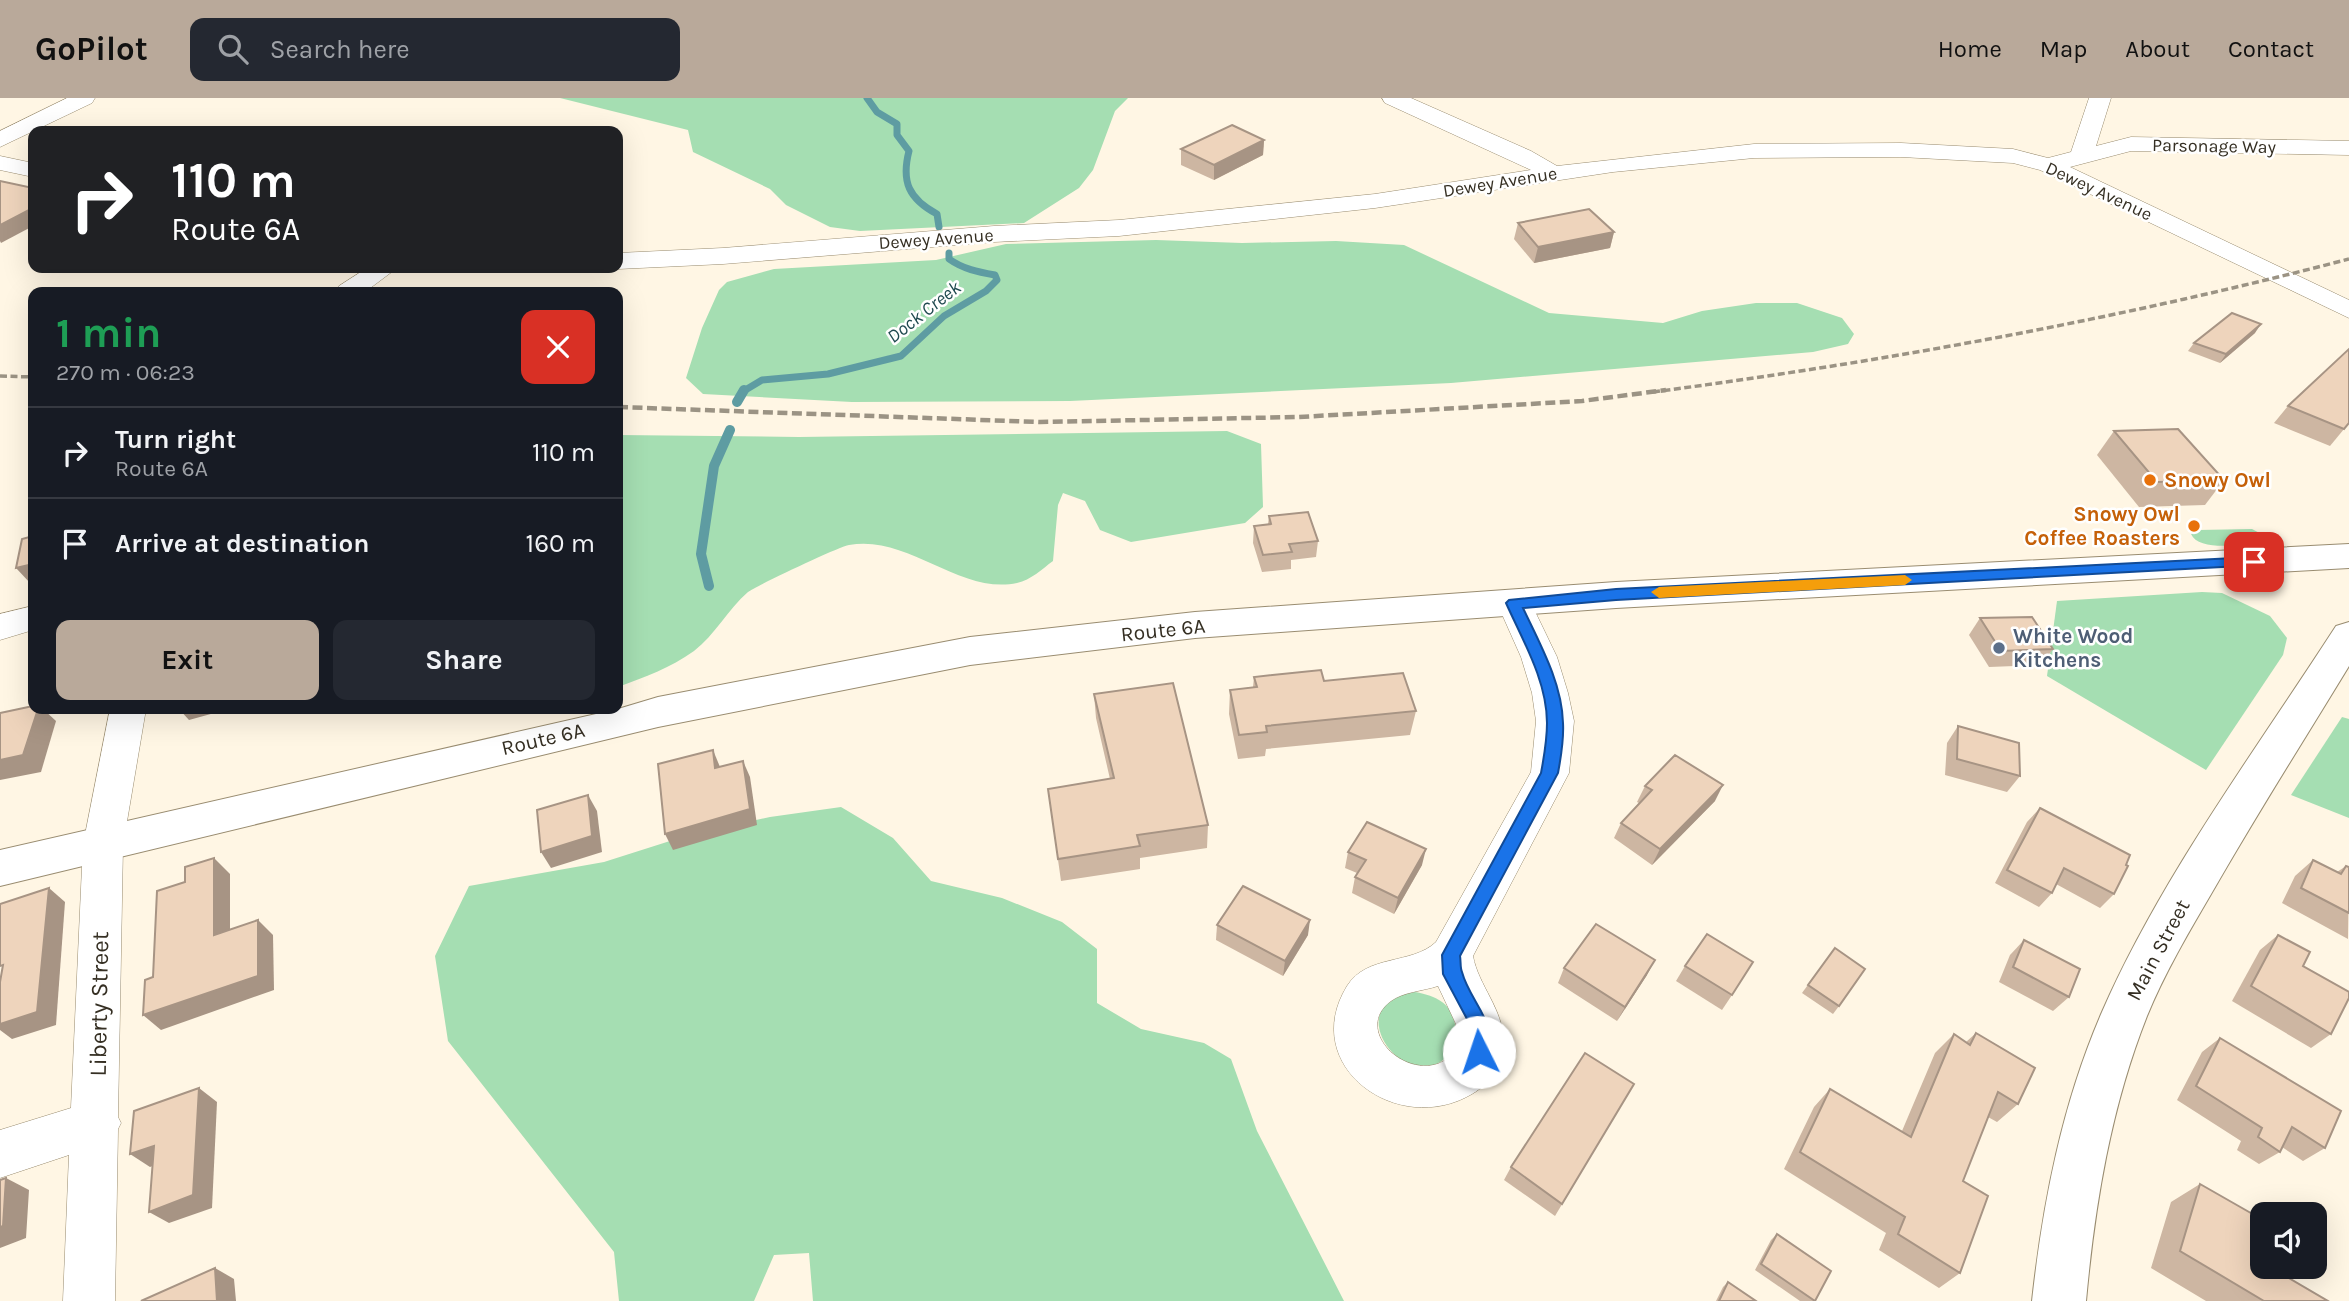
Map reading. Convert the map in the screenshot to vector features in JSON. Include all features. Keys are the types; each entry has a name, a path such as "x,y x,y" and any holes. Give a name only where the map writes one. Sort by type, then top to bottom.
{"main road":[{"name":"Route 6A","path":"0,868 658,712 970,651 1195,625 1616,595 2344,567"},
{"name":"Main Street","path":"2059,1301 2071,1205 2096,1092 2117,1032 2169,927 2349,635"}],"street":[{"path":"0,140 84,98"},
{"path":"1393,98 1523,156 1552,173"},
{"path":"2081,156 2100,98"},
{"name":"Parsonage Way","path":"2048,165 2131,144 2349,148"},
{"name":"Dewey Avenue","path":"623,261 723,256 994,234 1119,228 1375,201 1552,173 1754,151 1901,150 2013,156 2048,165 2349,310"},
{"path":"0,163 28,169"},
{"path":"355,287 376,273"},
{"path":"1451,955 1550,773 1555,721 1550,693 1542,665 1514,603"},
{"path":"0,627 28,619"},
{"name":"Liberty Street","path":"89,1301 97,1123 103,845 127,714"},
{"path":"0,1154 97,1123"}],"green space":[{"path":"560,98 1128,98 1115,111 1093,170 1079,188 1024,223 860,231 830,227 786,205 770,189 693,152 688,130"},
{"path":"1156,240 1242,243 1336,241 1404,245 1549,313 1663,323 1702,311 1756,303 1797,303 1842,318 1854,334 1848,344 1813,352 1451,383 1070,401 852,402 703,394 686,378 702,328 719,290 727,282 774,269 936,260 1006,244"},
{"path":"1227,431 1261,444 1263,507 1245,523 1131,542 1100,530 1085,501 1063,493 1058,505 1053,561 1036,574 1017,583 975,581 892,548 871,544 849,545 748,592 694,651 667,667 623,685 623,435 799,437"},
{"path":"2252,529 2267,537 2267,541 2214,545 2204,544 2191,534 2198,530"},
{"path":"2222,593 2270,616 2287,638 2283,655 2206,770 2047,676 2057,601"},
{"path":"2342,717 2349,719 2349,818 2291,795"},
{"path":"841,807 893,838 931,881 1002,898 1062,922 1097,949 1097,1003 1141,1029 1204,1043 1231,1059 1257,1131 1344,1301 813,1301 809,1253 774,1255 754,1301 619,1301 614,1252 448,1041 435,956 469,886 604,862 692,834 770,817"},
{"path":"1415,992 1436,998 1448,1008 1455,1023 1457,1044 1440,1062 1421,1067 1403,1061 1388,1048 1380,1031 1380,1014 1391,1000"}],"building":[{"path":"1232,125 1264,140 1214,165 1181,149"},
{"path":"0,181 28,187 28,211 0,225"},
{"path":"1589,209 1614,232 1538,247 1518,223"},
{"path":"2232,313 2261,324 2226,354 2194,343"},
{"path":"2349,349 2349,423 2344,429 2288,406"},
{"path":"2178,429 2224,480 2157,482 2114,431"},
{"path":"1308,512 1318,541 1289,544 1292,552 1263,555 1254,526 1271,524 1269,516"},
{"path":"28,537 28,565 16,568 22,539"},
{"path":"2032,617 2053,649 2001,651 1980,618"},
{"path":"1321,670 1324,681 1403,673 1416,711 1266,726 1267,732 1239,735 1230,690 1257,687 1254,677"},
{"path":"1173,683 1208,825 1137,835 1140,846 1058,859 1048,789 1114,778 1094,694"},
{"path":"28,707 28,714 36,714 23,755 0,760 0,713"},
{"path":"1958,726 2019,743 2020,776 1957,759"},
{"path":"713,750 715,768 743,761 750,809 665,834 658,764"},
{"path":"1675,755 1723,785 1660,849 1621,823 1652,790 1645,786"},
{"path":"588,795 592,836 541,852 537,810"},
{"path":"2040,808 2130,855 2126,865 2128,866 2114,894 2064,868 2052,893 2007,870"},
{"path":"1367,822 1426,849 1398,898 1355,877 1366,860 1348,852"},
{"path":"214,858 214,935 258,920 258,976 143,1015 145,980 153,977 157,891 185,882 185,867"},
{"path":"2313,860 2341,874 2346,866 2349,867 2349,913 2301,888"},
{"path":"1243,886 1310,920 1285,961 1217,925"},
{"path":"49,888 37,1012 0,1024 0,982 3,965 0,966 0,904"},
{"path":"1596,924 1655,960 1625,1007 1564,968"},
{"path":"1707,934 1753,962 1732,995 1685,966"},
{"path":"2278,935 2310,952 2303,966 2349,992 2349,998 2331,1034 2251,986"},
{"path":"2024,940 2080,969 2069,997 2013,967"},
{"path":"1835,948 1865,969 1839,1006 1808,985"},
{"path":"1976,1033 2035,1068 2018,1104 1998,1092 1963,1181 1988,1196 1960,1273 1898,1234 1905,1217 1800,1152 1830,1089 1911,1137 1954,1034 1970,1045"},
{"path":"2220,1038 2341,1111 2325,1148 2292,1127 2280,1152 2258,1137 2262,1128 2196,1086"},
{"path":"1585,1053 1634,1084 1562,1204 1511,1167"},
{"path":"199,1088 193,1195 149,1212 154,1146 130,1154 134,1111"},
{"path":"6,1178 3,1226 0,1227 0,1180"},
{"path":"2200,1184 2250,1213 2250,1279 2290,1279 2328,1301 2264,1301 2180,1251"},
{"path":"1777,1234 1831,1271 1815,1301 1761,1264"},
{"path":"215,1268 217,1301 141,1301"},
{"path":"1728,1282 1756,1301 1719,1301"}],"waterway":[{"name":"Dock Creek","path":"867,98 877,112 897,124 897,135 909,151 906,172 909,188 920,202 937,214 939,227"},
{"name":"Dock Creek","path":"743,391 762,380 828,374 901,356 944,316 986,291 997,280 995,275 971,270 954,262 949,259 949,253"},
{"name":"Dock Creek","path":"737,402 743,391"},
{"name":"Dock Creek","path":"709,586 701,554 714,466 730,430"}],"railway":[{"path":"1653,392 1829,367 2003,336 2177,301 2349,259"},
{"path":"0,376 28,377"},
{"path":"623,407 1040,422 1299,417 1582,401 1666,390"}],"slow traffic":[{"path":"1659,592 1905,580"}],"place":[{"name":"Snowy Owl","path":"2150,480"},
{"name":"Snowy Owl Coffee Roasters","path":"2194,526"},
{"name":"White Wood Kitchens","path":"1999,648"}],"route":[{"path":"1479,1052 1480,1035 1476,1017 1452,974 1451,955 1550,773 1554,748 1555,721 1545,673 1514,603 1616,595 2254,562"}]}
